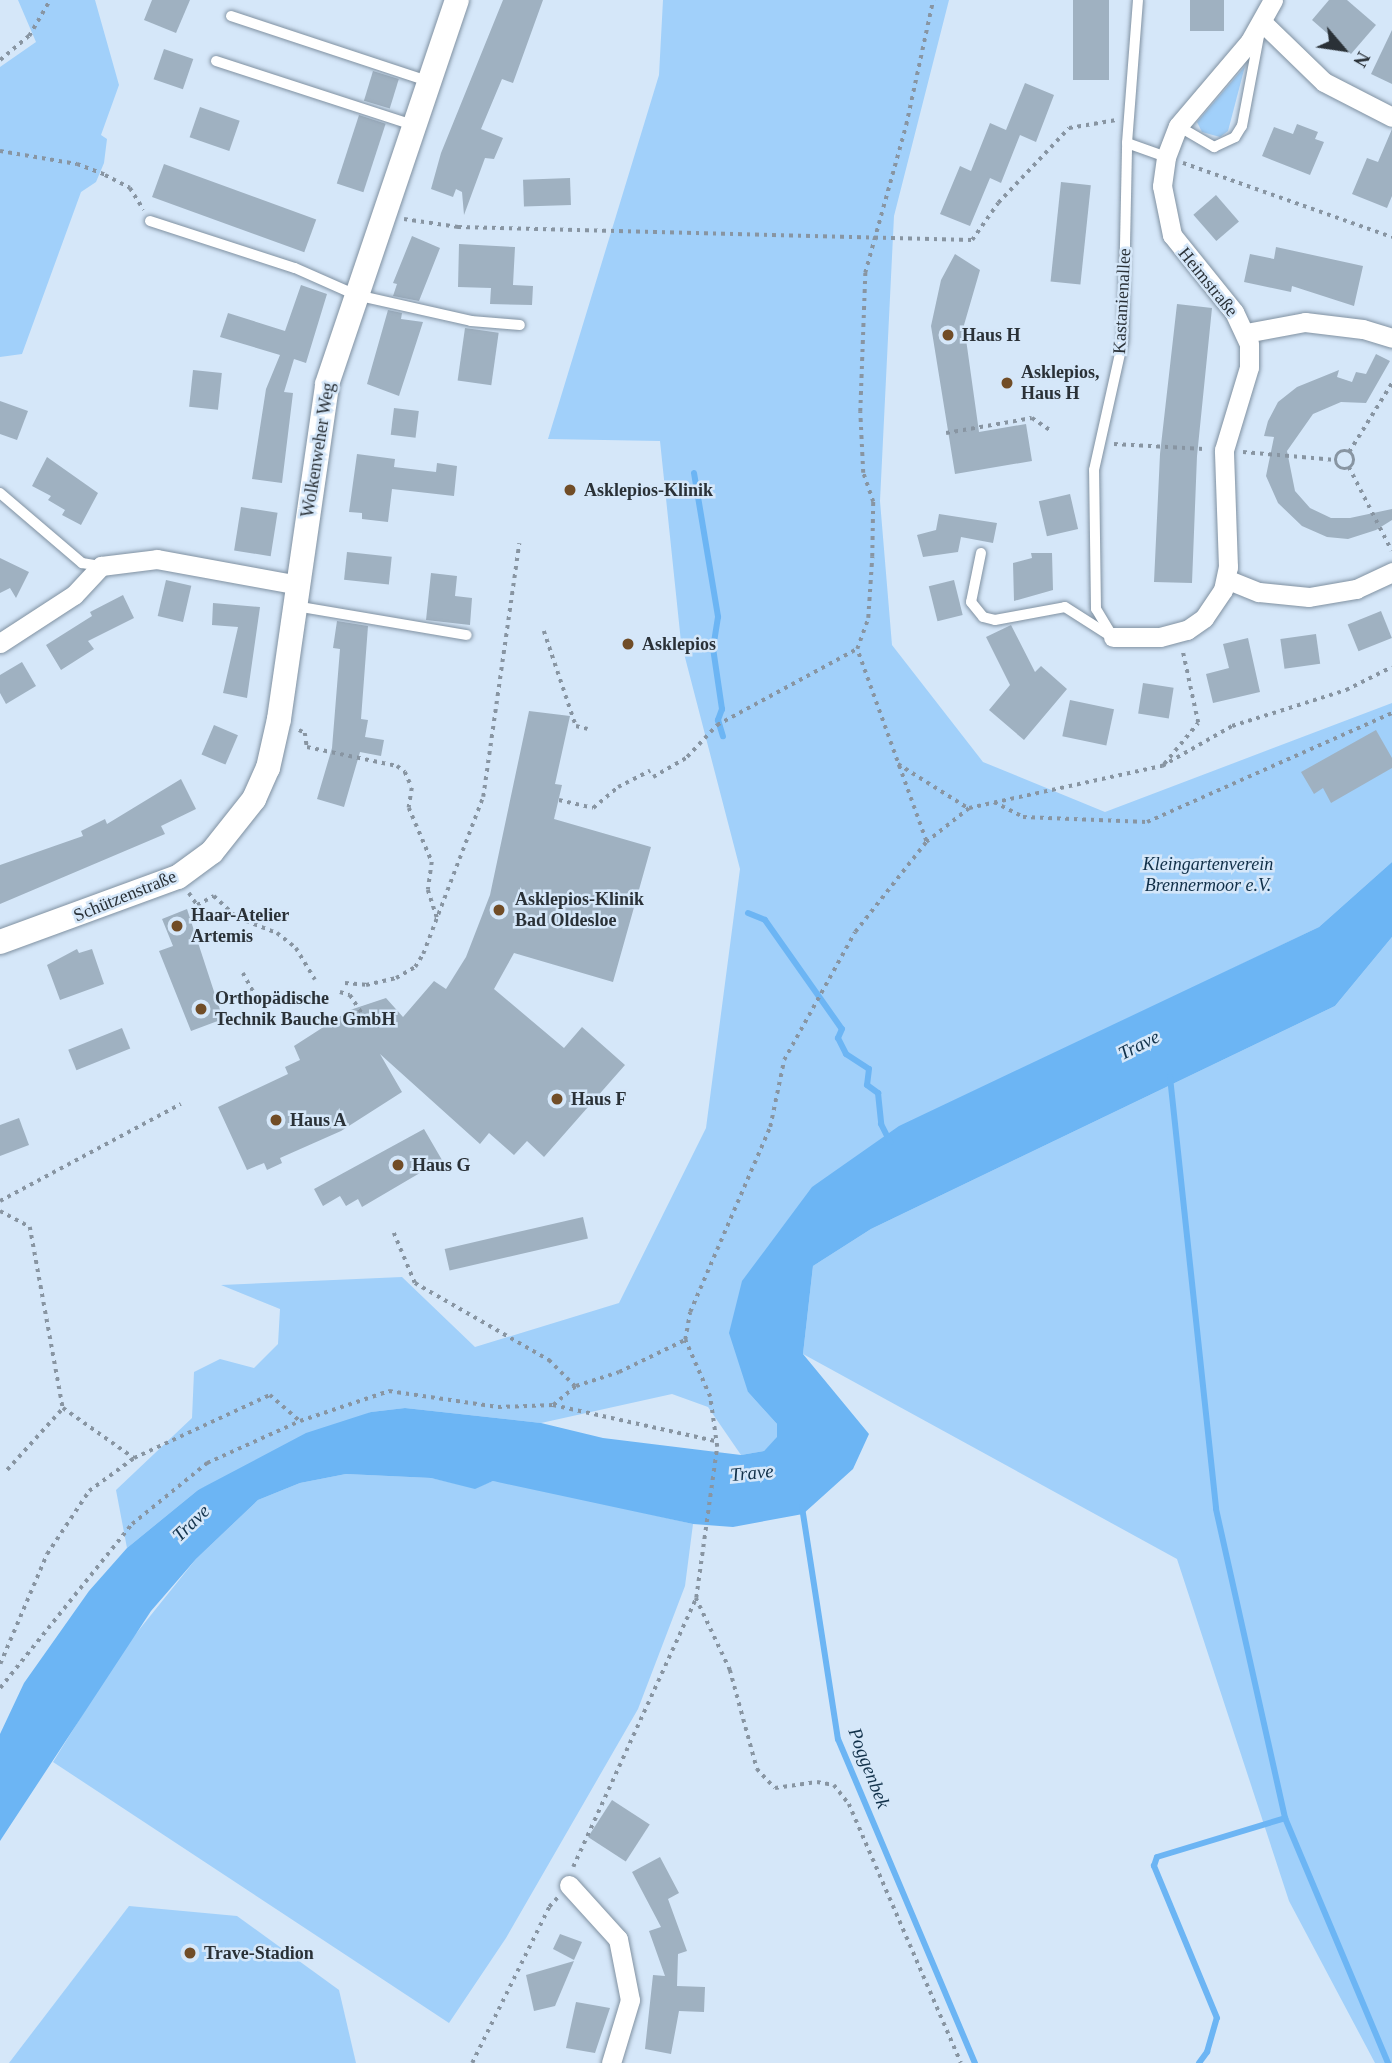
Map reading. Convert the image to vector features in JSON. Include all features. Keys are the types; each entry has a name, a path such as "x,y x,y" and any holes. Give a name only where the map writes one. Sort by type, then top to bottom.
{"street":[{"name":"Wolkenweher Weg","path":"235,825 268,768 279,719 327,384 381,216 457,0"},
{"name":"Heimstraße","path":"1178,634 1214,607 1226,579 1224,450 1249,367 1247,333 1172,235 1163,200 1166,157 1178,126 1262,22 1273,0"},
{"path":"1262,22 1287,51 1324,82 1392,117"},
{"path":"1247,333 1305,322 1354,327 1392,338"},
{"path":"0,643 74,595 101,566 157,559 297,595"},
{"path":"1226,579 1259,592 1309,597 1356,590 1392,572"},
{"path":"1113,637 1178,634"},
{"name":"Schützenstraße","path":"0,942 178,877 212,852 235,825"},
{"path":"569,1885 618,1939 630,2000 611,2063"}],"lane":[{"name":"Kastanienallee","path":"1113,637 1096,609 1094,470 1123,340 1127,143 1138,0"},
{"path":"231,16 428,82"},
{"path":"1178,126 1214,147 1235,137 1242,126 1262,22"},
{"path":"216,61 413,125"},
{"path":"1127,143 1166,157"},
{"path":"150,220 295,268 356,295 471,321 520,325"},
{"path":"0,493 82,563 101,566"},
{"path":"981,553 971,602 982,617 995,620 1065,607 1113,637"},
{"path":"297,595 467,635"}],"path":[{"path":"0,60 29,36 50,0"},
{"path":"926,842 857,649 868,618 873,502 863,473 860,412 863,294 933,0"},
{"path":"381,216 458,227 972,240 998,203 1069,128 1129,117"},
{"path":"0,151 77,164 105,175 130,188 150,220"},
{"path":"1166,157 1392,237"},
{"path":"1349,452 1392,383"},
{"path":"946,433 1032,418 1050,430"},
{"path":"1349,452 1340,452 1336,460 1340,467 1349,467"},
{"path":"1349,452 1353,460 1349,467"},
{"path":"1349,467 1392,551"},
{"path":"345,983 366,985 396,978 415,967 437,919 482,797 519,544"},
{"path":"544,631 576,726 588,729"},
{"path":"1162,766 1198,723 1178,634"},
{"path":"653,777 687,757 717,725 857,649"},
{"path":"472,2063 549,1907 569,1885 575,1854 696,1598 717,1447 710,1397 685,1340 690,1312 770,1127 785,1060 855,932 926,842 969,808 1162,766 1233,726 1346,690 1392,667"},
{"path":"994,802 1023,817 1147,822 1392,713"},
{"path":"279,719 305,733 307,747 397,766 405,772 412,788 409,808 432,862 428,890 437,919"},
{"path":"896,763 969,808"},
{"path":"559,800 593,808 618,787 650,771"},
{"path":"178,877 197,905 214,896 238,918 277,933 296,948 315,980"},
{"path":"243,973 271,1024"},
{"path":"340,992 350,995 367,1021"},
{"path":"0,1201 181,1104"},
{"path":"0,1211 30,1227 64,1408 134,1458"},
{"path":"394,1233 415,1283 549,1360 576,1386"},
{"path":"553,1405 576,1386 620,1372 685,1340"},
{"path":"0,1688 132,1524 207,1463 300,1420 389,1391 498,1407 553,1405 715,1441"},
{"path":"0,1664 47,1554 67,1518 89,1491 134,1458 270,1395 300,1420"},
{"path":"7,1470 64,1408"},
{"path":"696,1598 730,1670 757,1769 775,1788 817,1782 834,1785 849,1804 961,2063"}],"green space":[{"path":"18,0 95,0 119,85 101,135 107,139 104,163 96,182 81,192 22,354 0,357 0,67 36,42"},
{"name":"Kleingartenverein Brennermoor e.V.","path":"663,0 949,0 894,216 880,501 892,645 983,762 1105,812 1392,703 1392,862 1319,927 1134,1016 813,1187 748,1392 777,1424 778,1437 764,1451 741,1455 708,1407 672,1394 541,1423 405,1408 371,1412 198,1490 127,1548 116,1490 192,1418 194,1372 220,1359 254,1368 278,1344 280,1309 221,1285 402,1277 475,1347 619,1303 706,1128 740,869 681,642 660,441 548,439 659,75"},
{"path":"1245,66 1228,131 1220,137 1202,132 1197,122"},
{"path":"1392,937 1392,2063 1375,2063 1289,1901 1177,1559 803,1354 813,1266 871,1229 1335,1006"},
{"path":"346,1474 431,1478 475,1488 493,1481 512,1483 693,1524 685,1586 638,1709 506,1938 449,2023 53,1762 122,1651 196,1559 258,1500 300,1483"},
{"name":"Trave-Stadion","path":"129,1906 237,1916 339,1990 356,2063 9,2063"}],"water":[{"name":"Trave","path":"1392,862 1392,937 1335,1006 871,1229 813,1266 803,1354 869,1434 853,1469 803,1514 733,1527 693,1524 493,1481 475,1489 431,1478 346,1474 300,1483 258,1500 196,1559 151,1611 0,1841 0,1734 24,1683 89,1591 127,1548 198,1490 306,1433 371,1412 405,1408 541,1423 603,1438 741,1455 764,1451 777,1437 777,1424 748,1392 729,1333 742,1281 812,1187 899,1126 1319,927"}],"building":[{"path":"152,0 190,0 176,33 144,20"},
{"path":"503,0 543,0 513,83 502,79 481,129 503,138 494,159 485,158 464,215 462,192 456,189 453,197 431,189 441,153"},
{"path":"1073,0 1109,0 1109,80 1073,80"},
{"path":"1190,0 1224,0 1224,31 1190,31"},
{"path":"1329,0 1347,0 1376,25 1351,54 1312,20"},
{"path":"1392,30 1392,84 1371,74"},
{"path":"164,49 193,59 183,89 154,79"},
{"path":"373,71 399,79 390,109 364,101"},
{"path":"1025,83 1054,95 1036,142 1020,135 1001,183 990,178 970,226 940,214 960,166 971,171 990,123 1006,130"},
{"path":"200,107 240,121 229,151 190,137"},
{"path":"359,115 386,124 363,192 337,183"},
{"path":"1297,124 1318,132 1315,139 1324,142 1310,175 1262,156 1274,127 1293,134"},
{"path":"1392,129 1392,196 1387,208 1352,194 1367,158 1378,162"},
{"path":"164,164 316,219 304,252 152,197"},
{"path":"570,178 571,205 524,207 523,180"},
{"path":"1061,182 1091,185 1080,285 1051,281"},
{"path":"1216,195 1239,221 1216,241 1193,215"},
{"path":"412,236 440,248 419,301 393,296 397,284 393,283"},
{"path":"459,244 515,247 513,285 533,286 532,305 490,304 491,288 458,287"},
{"path":"1276,247 1363,266 1354,306 1292,286 1291,292 1244,282 1250,254 1274,259"},
{"path":"955,254 980,270 964,325 979,432 1026,424 1032,461 955,474 931,326 941,280"},
{"path":"301,285 327,294 306,363 294,359 284,392 293,393 282,483 252,479 266,389 280,355 220,337 228,313 285,331"},
{"path":"1177,304 1212,308 1197,456 1192,583 1154,582 1160,454"},
{"path":"388,310 402,313 401,319 423,322 399,396 367,384"},
{"path":"465,328 499,333 491,385 458,380"},
{"path":"1376,354 1390,361 1366,403 1341,402 1313,414 1287,451 1295,491 1310,508 1331,518 1350,518 1392,509 1392,520 1376,530 1348,539 1327,537 1302,526 1278,503 1266,476 1274,437 1264,436 1268,421 1278,402 1297,387 1339,370 1337,377 1352,382 1356,372 1366,374"},
{"path":"193,370 222,373 218,410 189,407"},
{"path":"0,401 28,411 17,440 0,434"},
{"path":"394,408 419,411 416,438 391,435"},
{"path":"357,454 395,459 394,467 436,472 437,463 457,466 454,496 392,489 388,522 362,519 362,513 349,512"},
{"path":"47,457 98,493 81,525 62,515 65,510 48,500 51,496 32,486"},
{"path":"1070,494 1078,529 1047,536 1039,501"},
{"path":"241,507 278,513 271,556 234,550"},
{"path":"939,514 997,523 993,543 961,537 958,552 923,557 917,535 936,530"},
{"path":"347,552 392,557 389,585 344,580"},
{"path":"1031,553 1052,553 1053,590 1014,601 1013,563 1032,558"},
{"path":"0,558 29,572 16,598 10,588 0,593"},
{"path":"431,573 457,576 455,596 472,598 470,625 426,620"},
{"path":"166,580 191,586 183,622 158,616"},
{"path":"954,580 963,615 937,621 929,586"},
{"path":"123,595 134,618 88,641 94,649 61,670 46,645 92,616 90,612"},
{"path":"213,603 260,607 247,698 223,693 238,627 212,625"},
{"path":"1381,611 1392,638 1358,651 1348,624"},
{"path":"337,621 368,626 361,719 368,720 365,737 384,740 381,756 360,752 344,807 317,799 332,748 340,649 333,648"},
{"path":"1011,625 1035,672 1041,666 1067,689 1024,740 989,710 1010,685 986,637"},
{"path":"1316,634 1320,664 1285,669 1280,639"},
{"path":"1248,638 1260,692 1213,703 1206,674 1229,668 1223,644"},
{"path":"22,662 36,686 6,704 0,693 0,675"},
{"path":"1143,683 1174,688 1169,718 1138,714"},
{"path":"1070,700 1114,709 1106,746 1062,736"},
{"path":"529,711 570,716 555,784 562,785 554,819 651,847 613,982 514,953 494,989 564,1048 582,1027 625,1065 544,1157 527,1141 514,1155 489,1133 480,1144 380,1054 402,1092 341,1131 280,1158 282,1163 267,1170 264,1163 247,1170 218,1107 288,1074 285,1067 300,1060 294,1046 350,1010 386,998 403,1017 434,981 446,989 466,957 490,895"},
{"path":"214,725 238,735 225,765 201,754"},
{"path":"1376,730 1392,758 1392,768 1331,803 1323,788 1314,794 1301,772"},
{"path":"181,779 196,809 161,826 165,834 0,904 0,865 83,836 81,831 105,819 107,824"},
{"path":"187,909 223,1019 191,1031 159,951 173,946 162,919"},
{"path":"77,949 79,953 92,949 104,984 60,1000 47,965"},
{"path":"122,1028 130,1048 76,1070 68,1050"},
{"path":"19,1118 29,1145 0,1156 0,1125"},
{"name":"Haus G","path":"424,1129 442,1160 362,1207 358,1199 346,1206 340,1196 323,1206 314,1189"},
{"path":"583,1217 588,1238 450,1270 445,1249"},
{"path":"612,1800 650,1825 626,1861 588,1837"},
{"path":"660,1857 679,1893 668,1899 687,1951 678,1954 677,1986 705,1987 704,2012 679,2011 671,2054 645,2049 653,1975 665,1976 649,1931 661,1927 632,1872"},
{"path":"560,1934 582,1942 574,1960 553,1949"},
{"path":"574,1961 555,2006 534,2011 526,1975"},
{"path":"576,2002 610,2008 595,2053 566,2048"}],"waterway":[{"path":"694,473 718,617 713,648 722,709 718,720 723,736"},
{"path":"748,913 765,920 842,1029 838,1038 846,1054 869,1069 867,1085 878,1093 881,1124 890,1142"},
{"path":"1170,1077 1216,1509 1285,1818 1388,2063"},
{"name":"Poggenbek","path":"802,1507 838,1739 975,2063"},
{"path":"1199,2063 1207,2052 1217,2018 1154,1866 1157,1857 1285,1818"}],"place":[{"name":"Haus H","path":"948,335"},
{"name":"Asklepios, Haus H","path":"1007,383"},
{"name":"Asklepios-Klinik","path":"570,490"},
{"name":"Asklepios","path":"628,644"},
{"name":"Asklepios-Klinik Bad Oldesloe","path":"499,910"},
{"name":"Haar-Atelier Artemis","path":"177,926"},
{"name":"Orthopädische Technik Bauche GmbH","path":"201,1009"},
{"name":"Haus F","path":"557,1099"},
{"name":"Haus A","path":"276,1120"},
{"name":"Haus G","path":"398,1165"},
{"name":"Trave-Stadion","path":"190,1953"}]}
